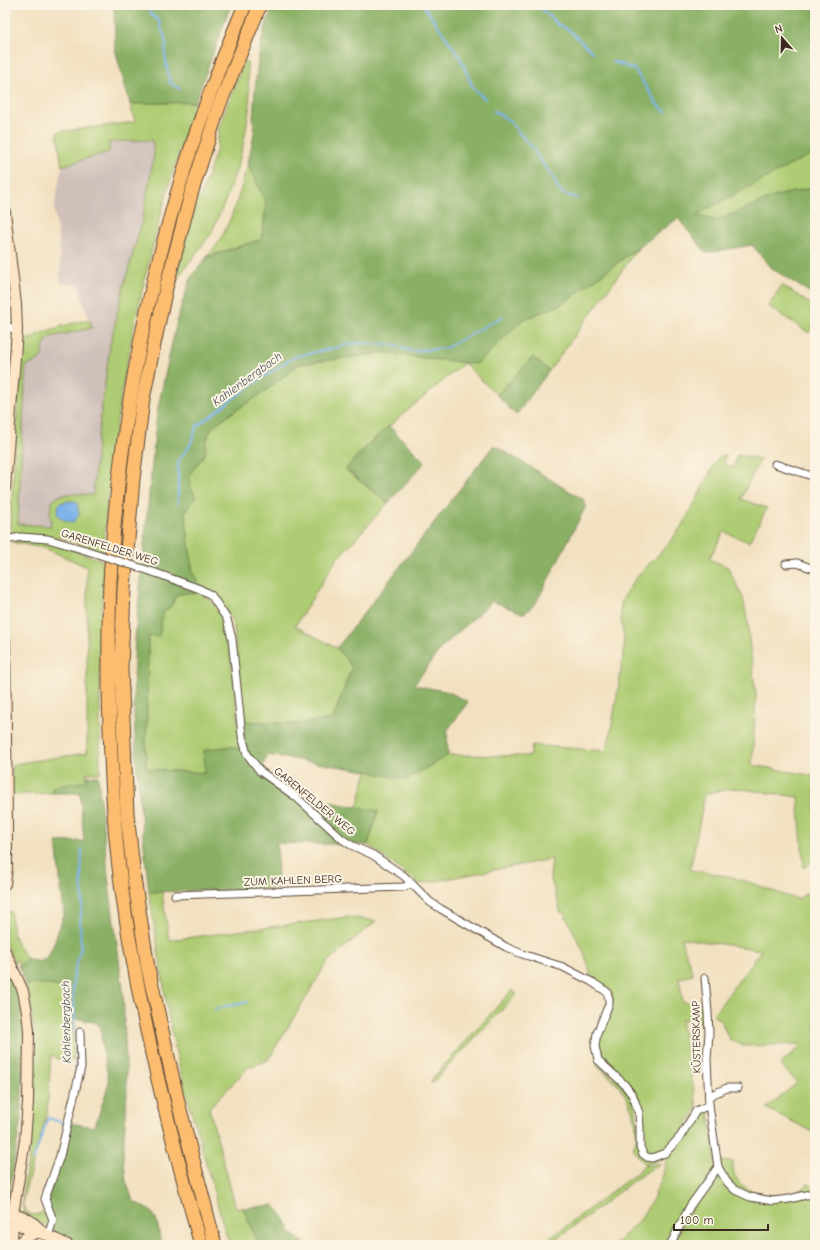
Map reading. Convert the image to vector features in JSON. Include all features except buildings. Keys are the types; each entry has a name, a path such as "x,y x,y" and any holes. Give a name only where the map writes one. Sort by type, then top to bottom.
{"highway":[{"path":"201,1245 154,1063 132,955 123,899 117,850 110,747 109,651 111,567 125,432 136,367 154,280 176,194 204,109 245,5"},
{"path":"215,1245 178,1102 148,968 134,878 127,813 120,669 125,572 136,448 143,399 166,288 199,168 219,106 260,5"}],"main road":[{"path":"5,212 16,304 16,331 5,488"},
{"path":"5,641 8,818 5,884"},
{"path":"5,951 23,991 29,1031 28,1102 24,1140 12,1216 12,1245"},
{"path":"12,1216 17,1224 68,1245"},
{"path":"17,1245 25,1238 44,1235"}],"street":[{"path":"5,325 16,331"},
{"path":"775,464 815,477"},
{"name":"GARENFELDER WEG","path":"5,540 21,538 48,539 153,572 200,589 211,595 227,620 232,639 242,736 247,754 260,771 296,797 342,839 351,845 373,855 404,876 430,902 506,947 522,954 563,967 592,982 607,992 609,1004 596,1039 598,1060 624,1084 633,1096 640,1121 640,1147 645,1156 652,1158 665,1153 680,1137 696,1111 709,1105"},
{"path":"786,564 797,563 814,569 815,567"},
{"name":"ZUM KAHLEN BERG","path":"175,895 403,887 412,884"},
{"name":"KÜSTERSKAMP","path":"705,978 709,1033 707,1059 709,1105"},
{"path":"44,1235 53,1220 45,1199 60,1156 81,1067 80,1032"},
{"path":"709,1096 727,1088 738,1088"},
{"path":"709,1105 718,1167 726,1182 735,1190 758,1200 773,1201 815,1193"},
{"path":"670,1245 690,1206 718,1167"}],"shaded area":[{"path":"152,140 154,154 142,222 123,288 110,345 97,443 93,495 76,495 51,504 51,526 18,525 26,366 37,361 41,357 42,348 46,340 51,337 92,328 78,285 61,283 59,241 54,209 62,166 109,152 109,142"}],"green space":[{"path":"114,5 231,5 195,102 130,104 115,49"},
{"path":"274,5 815,5 815,152 696,215 716,221 776,196 815,187 815,296 773,269 752,245 706,253 678,218 562,304 522,320 477,364 382,353 299,364 264,392 218,422 211,429 206,442 205,454 189,475 190,487 196,497 185,512 193,574 200,585 195,594 184,593 176,595 172,605 163,613 159,636 148,637 146,769 205,773 204,750 231,746 242,750 242,721 298,724 333,719 352,667 337,648 494,445 584,500 586,506 536,603 525,613 521,613 492,601 441,648 414,685 449,692 468,702 447,731 448,755 406,780 367,771 268,755 259,773 291,795 378,811 368,845 277,843 278,888 149,892 137,766 134,671 135,639 157,412 178,316 191,277 206,258 262,239 266,203 248,164 255,128 253,118 258,61 264,32"},
{"path":"244,61 247,62 250,105 238,165 226,199 211,234 175,281 197,199 201,195 217,148 219,127"},
{"path":"195,102 160,218 132,334 118,413 109,482 103,552 65,539 12,534 10,525 22,347 28,340 44,332 89,319 92,328 51,337 45,342 40,359 26,366 18,524 51,526 50,514 52,503 59,496 70,494 93,495 97,443 110,345 123,288 142,222 154,154 152,140 109,142 109,152 62,166 57,132 135,122 130,104"},
{"path":"815,152 815,187 776,196 716,221 695,215"},
{"path":"248,164 266,203 262,239 206,257 217,245 228,225"},
{"path":"639,247 549,371 533,357 497,395 464,363 375,438 358,455 346,470 388,503 336,560 295,626 337,648 352,667 333,719 298,724 242,721 236,657 238,655 236,651 234,628 224,606 211,592 200,585 193,574 185,512 196,497 190,487 189,475 205,454 206,442 211,429 218,422 264,392 299,364 382,353 477,364 522,320 562,304"},
{"path":"782,285 815,307 815,323 809,333 768,306"},
{"path":"533,357 549,371 516,415 497,395"},
{"path":"389,426 425,462 388,503 346,469 358,455"},
{"path":"726,454 724,464 733,468 737,455 760,459 741,499 767,508 749,542 724,532 709,559 728,567 743,598 748,624 756,695 752,765 815,776 815,859 804,868 798,797 734,788 705,794 690,870 718,874 738,879 798,899 815,887 815,1133 766,1108 797,1083 780,1064 800,1047 799,1044 743,1046 729,1039 721,1021 713,1015 761,950 681,938 693,975 679,978 683,1002 694,1003 704,1010 706,1022 681,1020 697,1107 684,1128 665,1151 651,1156 642,1149 641,1112 598,1053 599,1038 612,1004 612,997 610,990 592,978 583,950 564,913 561,913 550,876 552,859 419,884 368,845 378,811 357,807 367,771 406,780 448,755 530,756 532,745 606,751 612,727 624,646 620,612 622,601 626,592 637,577 662,551 682,526 715,463 719,457"},
{"path":"12,541 48,541 104,561 100,654 100,773 86,773 87,781 53,787 53,793 11,795 12,764 87,753 87,567 47,549"},
{"path":"197,590 215,606 227,627 242,750 231,746 206,773 146,769 148,637 159,635 163,613 172,605 176,595 184,593 195,594"},
{"path":"86,776 98,776 109,885 123,989 127,1091 123,1155 126,1181 133,1201 152,1212 157,1221 161,1245 78,1245 54,1232 47,1203 69,1123 93,1127 96,1123 109,1083 98,1023 73,1018 67,995 62,989 48,984 26,985 19,967 25,960 29,959 40,962 49,955 64,914 56,842 84,841 80,793 53,793 52,787 86,781"},
{"path":"149,892 162,892 169,940 348,917 376,921 328,961 268,1060 249,1067 209,1108 236,1208 243,1208 259,1245 230,1245 226,1234 181,1075 168,1014"},
{"path":"5,911 11,912 15,938 20,948 29,959 25,960 19,967 18,960 16,960 14,964 5,941"},
{"path":"5,962 19,989 24,1024 21,1118 6,1212 5,1245 5,1046 9,1033 9,993 5,987"},
{"path":"47,984 65,991 68,997 72,1014 74,1060 61,1060 51,1055 47,1114 23,1198 23,1206 29,1214 35,1215 46,1211 51,1218 48,1225 42,1225 24,1212 23,1207 22,1200 23,1186 29,1157 34,1110 35,1074 33,1020 26,985"},
{"path":"512,990 517,994 431,1084 432,1079"},
{"path":"596,1064 598,1064 625,1088 636,1108 641,1153 664,1157 644,1164 633,1149 636,1142 636,1127 632,1110 624,1094 617,1085"},
{"path":"701,1111 709,1111 716,1166 668,1245 614,1245 639,1221 653,1199 663,1175 666,1161 695,1116"},
{"path":"719,1161 733,1162 736,1178 748,1189 757,1193 776,1196 785,1195 802,1189 808,1183 815,1189 815,1245 672,1245"},
{"path":"661,1163 634,1180 588,1216 547,1245 541,1245 639,1171 643,1166"},
{"path":"274,1205 286,1221 292,1234 307,1245 259,1245 243,1208"}],"water":[{"path":"70,501 77,502 79,515 73,522 64,520 57,513 60,504"}],"waterway":[{"path":"148,5 151,14 160,22 165,38 165,50 170,83 180,89"},
{"path":"423,5 460,57 473,88 485,99"},
{"path":"538,5 557,24 568,29 592,52"},
{"path":"612,61 635,70 657,104 666,112"},
{"path":"494,111 510,121 532,147 554,179 558,189 566,195 578,198"},
{"name":"Kahlenbergbach","path":"178,503 178,462 190,445 197,426 253,384 294,357 356,343 388,344 413,351 446,348 503,316"},
{"name":"Kahlenbergbach","path":"76,1072 77,1060 73,988 74,974 81,947 80,922 83,897 81,883 82,849"},
{"path":"215,1009 247,1002"},
{"name":"Kahlenbergbach","path":"33,1161 48,1118 64,1123 65,1121"}]}
